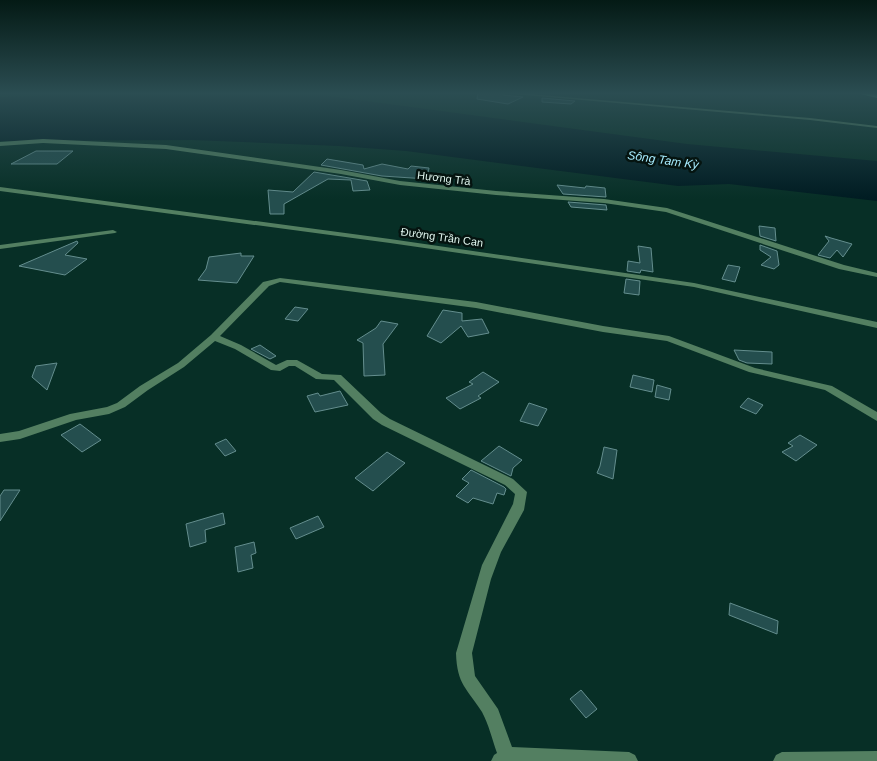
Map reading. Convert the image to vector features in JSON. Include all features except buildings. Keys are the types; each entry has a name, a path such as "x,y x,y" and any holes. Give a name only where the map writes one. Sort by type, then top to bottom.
{"street":[{"name":"Hương Trà","path":"0,144 43,141 148,145 408,184 496,194 604,201 646,206 667,210 842,267 877,275"},
{"name":"Đường Trần Can","path":"0,189 390,241 694,285 877,326"},
{"path":"0,247 113,232"},
{"path":"0,438 20,434 74,417 109,410 121,405 181,365 214,337 266,284 280,280 476,305 669,339 752,370 828,388 877,417"},
{"path":"214,337 238,347 274,368 280,368 287,363 297,363 320,377 337,377 377,416 386,422 509,482 521,492 522,499 518,511 492,559 464,653 466,677 492,714 503,759 629,761"},
{"path":"782,761 877,760"}],"water":[{"name":"Sông Tam Kỳ","path":"0,129 571,129 687,144 877,161 877,201 729,184 678,186 406,151 339,146 192,140 0,141"}]}
